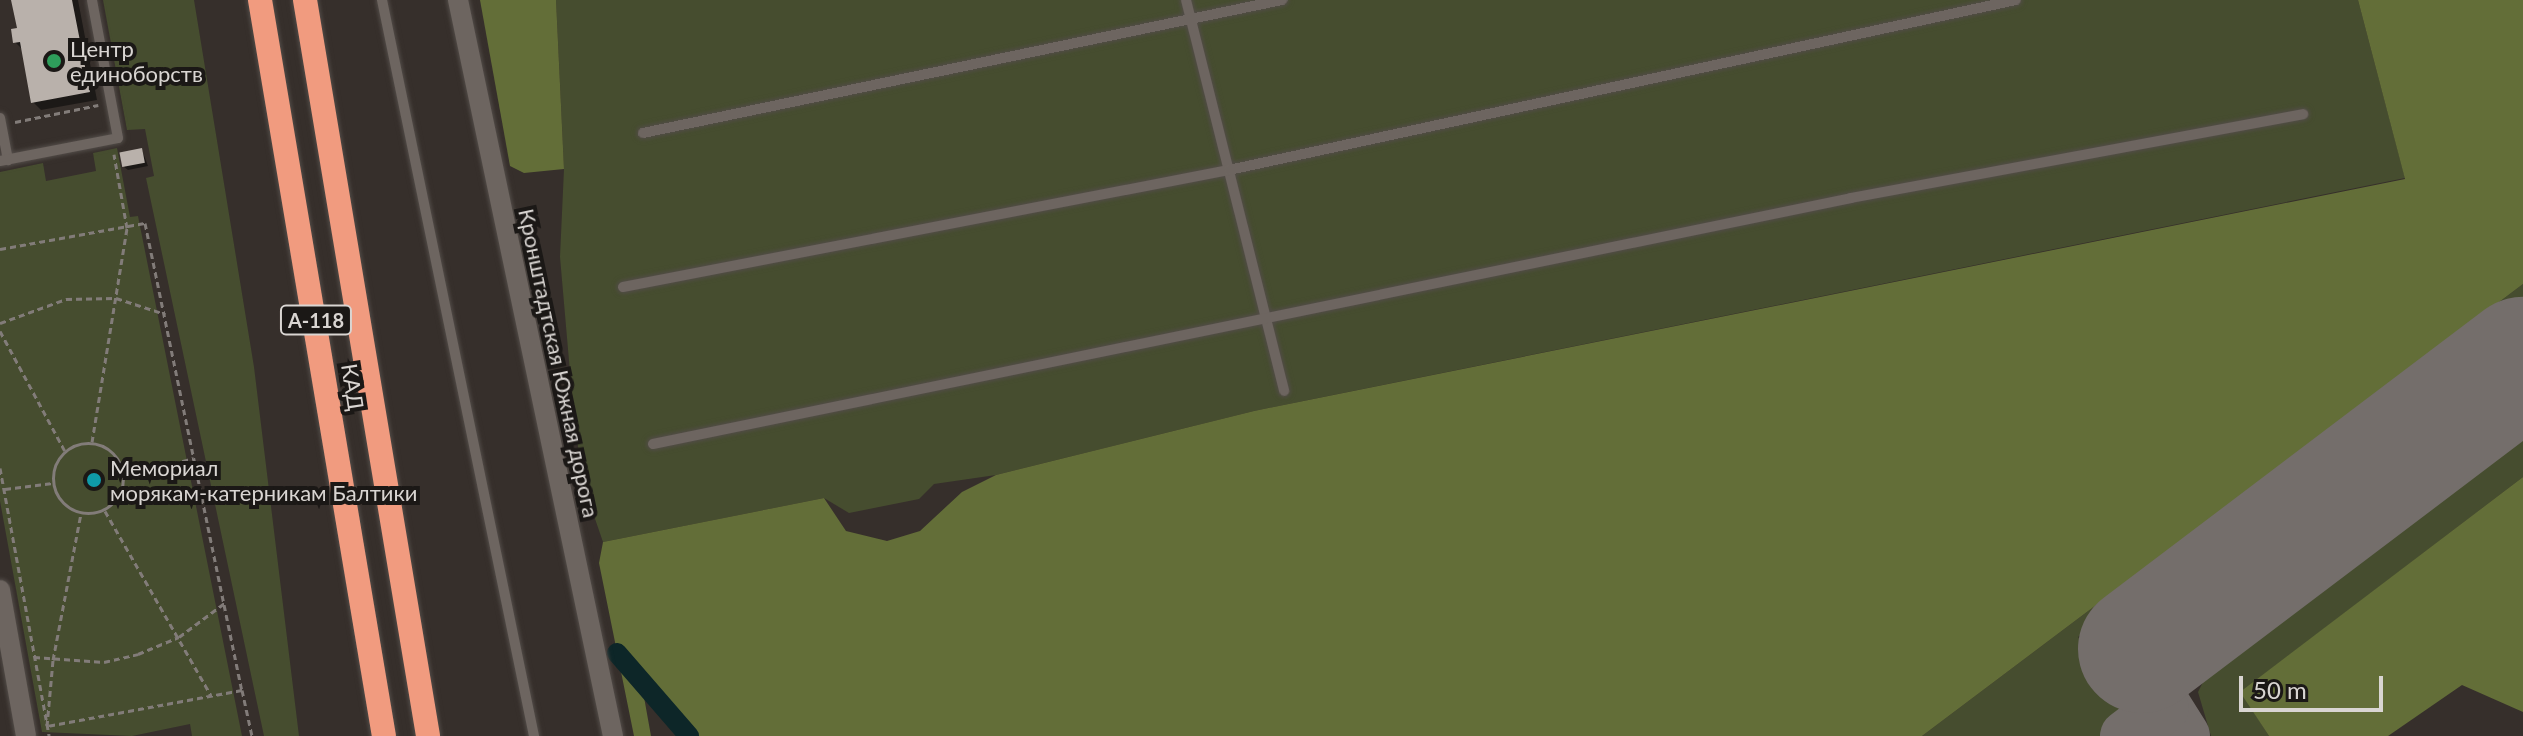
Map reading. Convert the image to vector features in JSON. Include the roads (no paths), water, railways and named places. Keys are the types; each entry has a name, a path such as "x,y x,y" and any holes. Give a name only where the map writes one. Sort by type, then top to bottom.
{"highway":[{"name":"КАД","path":"305,0 428,736"},
{"name":"КАД","path":"262,12 384,736"}],"street":[{"path":"254,0 262,12"},
{"name":"Кронштадтская Южная дорога","path":"458,0 613,736"},
{"path":"0,590 6,664 26,736"}],"lane":[{"path":"1,122 4,160 118,138 92,0"},
{"path":"382,0 534,736"},
{"path":"1186,0 1284,391"},
{"path":"643,133 1192,22 1282,0"},
{"path":"623,287 1229,170 2016,0"},
{"path":"653,444 1897,189 2303,114"}],"waterway":[{"path":"617,653 689,736"}],"place":[{"name":"Центр единоборств","path":"54,61"},
{"name":"Мемориал морякам-катерникам Балтики","path":"94,480"}]}
